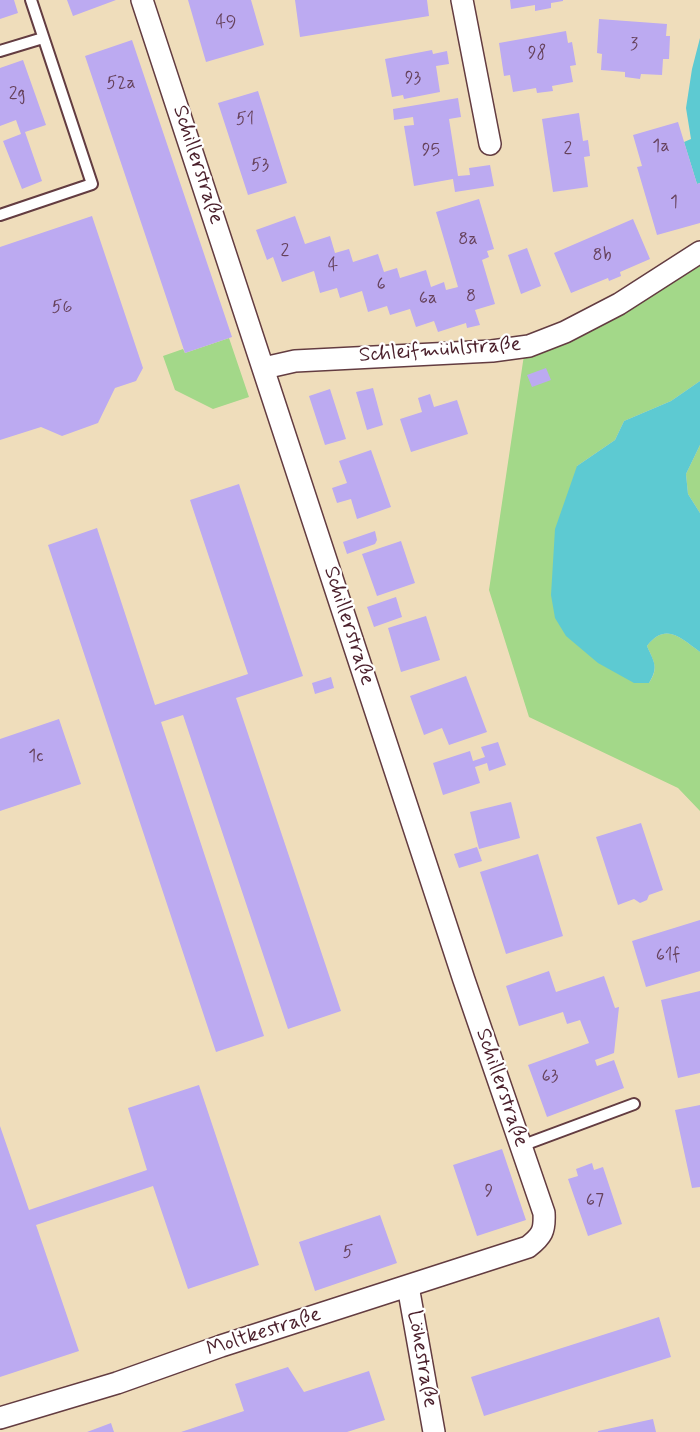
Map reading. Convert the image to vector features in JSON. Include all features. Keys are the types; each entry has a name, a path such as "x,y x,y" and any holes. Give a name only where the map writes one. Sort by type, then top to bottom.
{"street":[{"name":"Schillerstraße","path":"142,0 464,980 544,1213 541,1236 528,1247"},
{"path":"462,0 490,144"},
{"name":"Schleifmühlstraße","path":"264,368 295,361 492,351 529,346 565,332 619,304 700,252"},
{"name":"Moltkestraße","path":"0,1418 117,1383 221,1346 528,1247"},
{"name":"Löhestraße","path":"408,1286 434,1432"}],"lane":[{"path":"0,215 92,184 30,0"},
{"path":"0,51 43,38"},
{"path":"521,1146 634,1104"}],"green space":[{"path":"700,255 700,381 671,401 624,421 615,440 577,466 649,683 655,669 647,646 654,639 667,633 687,642 700,652 700,811 678,788 529,717 489,590 524,355"},
{"path":"229,338 249,397 213,409 175,390 163,356 183,349 185,353"},
{"path":"700,445 700,513 688,494 686,474"}],"water":[{"path":"700,38 700,183 697,184 684,142 691,139 686,108"},
{"path":"700,381 700,445 686,474 688,494 700,513 700,652 674,635 667,633 661,635 647,646 655,668 649,683 634,683 598,663 566,636 555,618 551,595 555,529 577,466 615,440 624,421 671,401"}],"building":[{"path":"0,0 14,0 18,13 0,19"},
{"path":"67,0 116,0 73,16"},
{"path":"188,0 251,0 264,45 206,62"},
{"path":"295,0 427,0 429,16 300,37"},
{"path":"510,0 563,1 551,3 551,8 535,11 535,5 511,9"},
{"path":"599,19 667,24 666,36 670,36 669,59 663,59 662,75 641,74 640,79 625,77 625,72 601,70 602,54 597,53"},
{"path":"566,31 568,43 572,42 576,65 570,66 573,82 552,86 553,91 537,93 536,88 513,92 510,75 504,76 499,43"},
{"path":"132,40 232,337 185,353 85,56"},
{"path":"432,50 433,54 447,51 449,64 436,66 440,92 404,99 403,95 392,97 385,59"},
{"path":"23,60 46,125 25,132 42,181 22,189 3,141 21,134 16,120 0,126 0,68"},
{"path":"258,91 287,183 248,195 218,103"},
{"path":"458,98 461,117 449,119 458,176 470,175 469,168 490,165 494,186 455,192 453,179 414,186 404,126 414,125 413,117 394,120 393,109"},
{"path":"579,113 583,141 588,140 590,156 584,157 588,187 553,192 542,119"},
{"path":"678,122 697,184 700,183 700,223 657,235 637,167 642,166 633,135"},
{"path":"479,199 494,249 487,251 489,257 482,260 495,304 475,310 480,325 467,328 466,323 438,332 434,321 416,327 410,309 390,315 387,306 368,312 362,291 340,298 337,288 320,293 314,271 282,282 273,257 267,260 256,230 295,216 305,244 330,236 335,253 349,249 353,262 378,254 384,272 397,268 400,278 426,270 431,287 444,282 446,290 458,287 436,212"},
{"path":"92,216 143,368 136,381 115,388 98,423 62,436 41,427 0,440 0,247"},
{"path":"633,219 650,259 620,272 621,276 609,281 608,278 571,293 554,253"},
{"path":"527,248 541,286 521,294 508,255"},
{"path":"546,368 551,380 532,387 527,375"},
{"path":"373,388 383,425 367,430 356,392"},
{"path":"330,389 346,439 325,445 309,396"},
{"path":"430,394 434,407 457,400 468,434 411,452 400,419 422,412 418,398"},
{"path":"371,450 391,507 357,519 351,499 337,503 332,488 347,483 339,461"},
{"path":"239,484 303,676 236,698 341,1011 288,1029 183,715 161,722 264,1036 216,1052 48,545 97,528 155,705 248,674 190,500"},
{"path":"375,531 377,540 375,544 347,554 343,542"},
{"path":"401,541 415,583 377,596 362,554"},
{"path":"396,597 402,617 374,627 367,607"},
{"path":"426,616 440,660 401,672 388,628"},
{"path":"466,676 487,732 449,745 442,728 424,735 410,696"},
{"path":"331,677 334,688 315,694 312,683"},
{"path":"59,719 81,784 0,811 0,739"},
{"path":"498,742 506,765 489,771 487,763 475,767 480,783 443,795 433,763 470,751 473,761 485,757 481,747"},
{"path":"511,802 520,838 479,849 470,812"},
{"path":"641,823 663,890 649,895 647,900 640,903 634,899 618,905 596,837"},
{"path":"477,847 482,861 459,868 454,854"},
{"path":"538,854 563,936 506,954 480,872"},
{"path":"700,920 700,971 646,987 632,941"},
{"path":"549,971 556,992 604,976 615,1008 619,1007 614,1053 595,1060 597,1066 614,1060 624,1088 547,1117 528,1065 589,1043 580,1020 567,1024 563,1012 519,1026 506,986"},
{"path":"700,991 700,1073 678,1078 661,1000"},
{"path":"199,1085 259,1265 188,1289 153,1186 36,1225 79,1351 0,1377 0,1126 29,1210 147,1170 128,1108"},
{"path":"700,1105 700,1187 692,1188 675,1110"},
{"path":"502,1149 526,1220 477,1236 453,1165"},
{"path":"592,1163 594,1170 603,1167 622,1224 588,1236 568,1179 578,1176 576,1169"},
{"path":"380,1215 397,1263 315,1291 299,1242"},
{"path":"659,1317 671,1357 484,1416 471,1377"},
{"path":"288,1367 304,1392 369,1371 385,1420 347,1432 181,1432 244,1411 235,1384"},
{"path":"653,1419 656,1432 598,1432 598,1431"},
{"path":"111,1423 114,1432 87,1432"}]}
